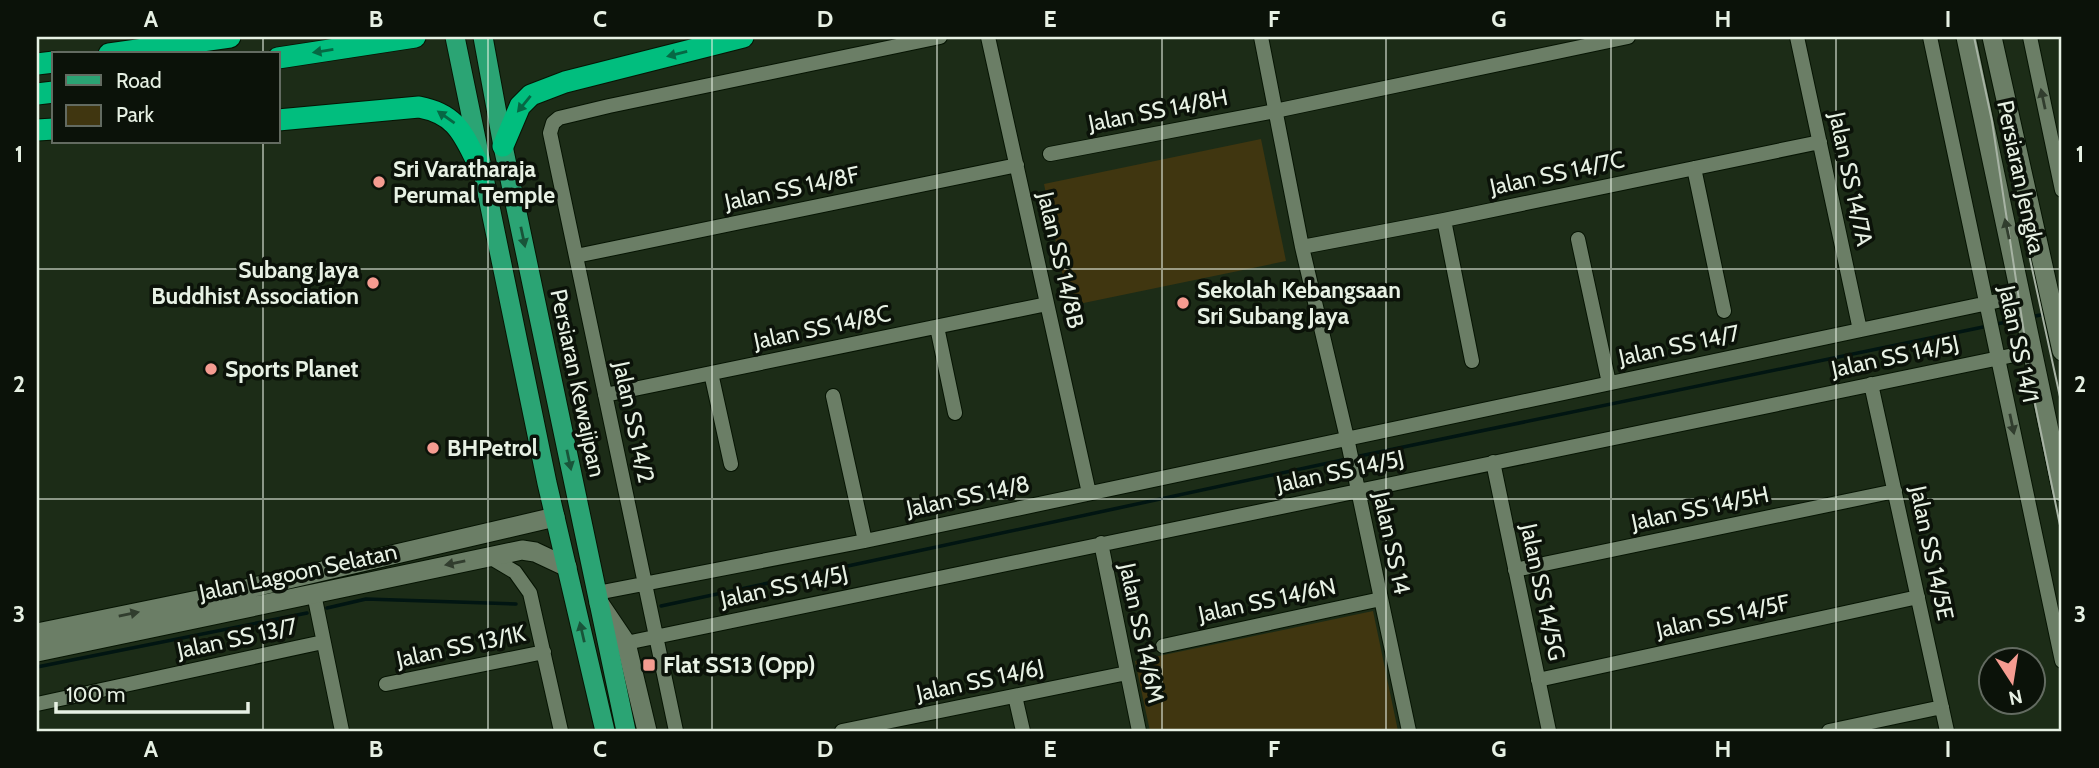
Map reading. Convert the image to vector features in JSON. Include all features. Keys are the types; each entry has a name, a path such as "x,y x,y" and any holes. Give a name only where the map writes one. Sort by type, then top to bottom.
{"highway":[{"path":"123,52 230,37"},
{"path":"280,58 415,37"},
{"path":"503,146 520,106 531,95 565,82 743,37"},
{"path":"280,120 419,107 436,110 455,122 483,173"}],"main road":[{"path":"455,37 555,517 605,731"},
{"name":"Persiaran Kewajipan","path":"483,37 503,146 598,598 626,642 647,731"},
{"name":"Persiaran Jengka","path":"1966,37 2062,492"},
{"name":"Persiaran Jengka","path":"1992,37 2055,282 2054,313 2062,351"},
{"name":"Jalan Lagoon Selatan","path":"37,633 203,599 555,517"},
{"name":"Jalan Lagoon Selatan","path":"37,652 522,550 536,552 567,567"},
{"path":"598,598 626,731"},
{"path":"597,696 597,731"}],"street":[{"name":"Jalan SS 14/2","path":"676,731 551,133 553,123 559,118 609,106 940,37"},
{"name":"Jalan SS 14/8B","path":"988,37 1089,493"},
{"name":"Jalan SS 14","path":"1261,37 1302,247 1350,451 1409,731"},
{"name":"Jalan SS 14/8H","path":"1050,155 1628,37"},
{"name":"Jalan SS 14/7A","path":"1797,37 1860,330"},
{"name":"Jalan SS 14/1","path":"1930,37 2062,661"},
{"path":"2031,37 2062,190"},
{"name":"Jalan SS 14/7C","path":"1302,247 1820,142"},
{"name":"Jalan SS 14/8F","path":"576,256 1017,165"},
{"path":"1694,168 1724,311"},
{"path":"1444,220 1472,360"},
{"path":"1578,239 1609,383"},
{"name":"Jalan SS 14/7","path":"1350,451 1609,383 1987,303 2024,311"},
{"name":"Jalan SS 14/8C","path":"605,395 1048,304"},
{"path":"937,327 955,413"},
{"name":"Jalan SS 14/5J","path":"626,642 2033,351"},
{"path":"711,373 731,464"},
{"name":"Jalan SS 14/5E","path":"1871,384 1947,731"},
{"path":"833,396 865,541"},
{"name":"Jalan SS 14/8","path":"598,598 645,585 1089,493 1350,451"},
{"name":"Jalan SS 14/5G","path":"1493,462 1549,731"},
{"name":"Jalan SS 14/5H","path":"1516,570 1895,491"},
{"name":"Jalan SS 14/6M","path":"1101,544 1139,731"},
{"path":"488,556 515,572 530,593 561,731"},
{"path":"314,594 342,731"},
{"name":"Jalan SS 14/5F","path":"1538,680 1918,597"},
{"name":"Jalan SS 14/6N","path":"1163,646 1381,599"},
{"name":"Jalan SS 13/7","path":"37,704 323,642"},
{"name":"Jalan SS 13/1K","path":"386,684 544,652"},
{"name":"Jalan SS 14/6J","path":"842,731 1127,673"},
{"path":"1015,696 1023,731"},
{"path":"1829,731 1942,707"}],"green space":[{"path":"1261,139 1286,261 1069,306 1044,184"},
{"path":"1373,611 1398,731 1150,731 1135,661"}],"waterway":[{"path":"2030,317 2046,314"},
{"path":"1996,324 2019,320"},
{"path":"1355,457 1988,326"},
{"path":"661,606 1347,459"},
{"path":"327,608 366,599 516,604"},
{"path":"37,667 307,613"}],"tram line":[{"path":"1974,37 1992,121 2034,399 2062,535"},
{"path":"2004,140 2062,406"}],"place":[{"name":"Sri Varatharaja Perumal Temple","path":"379,182"},
{"name":"Subang Jaya Buddhist Association","path":"373,283"},
{"name":"Sekolah Kebangsaan Sri Subang Jaya","path":"1183,303"},
{"name":"Sports Planet","path":"211,369"},
{"name":"BHPetrol","path":"433,448"},
{"name":"Flat SS13 (Opp)","path":"649,665"}]}
